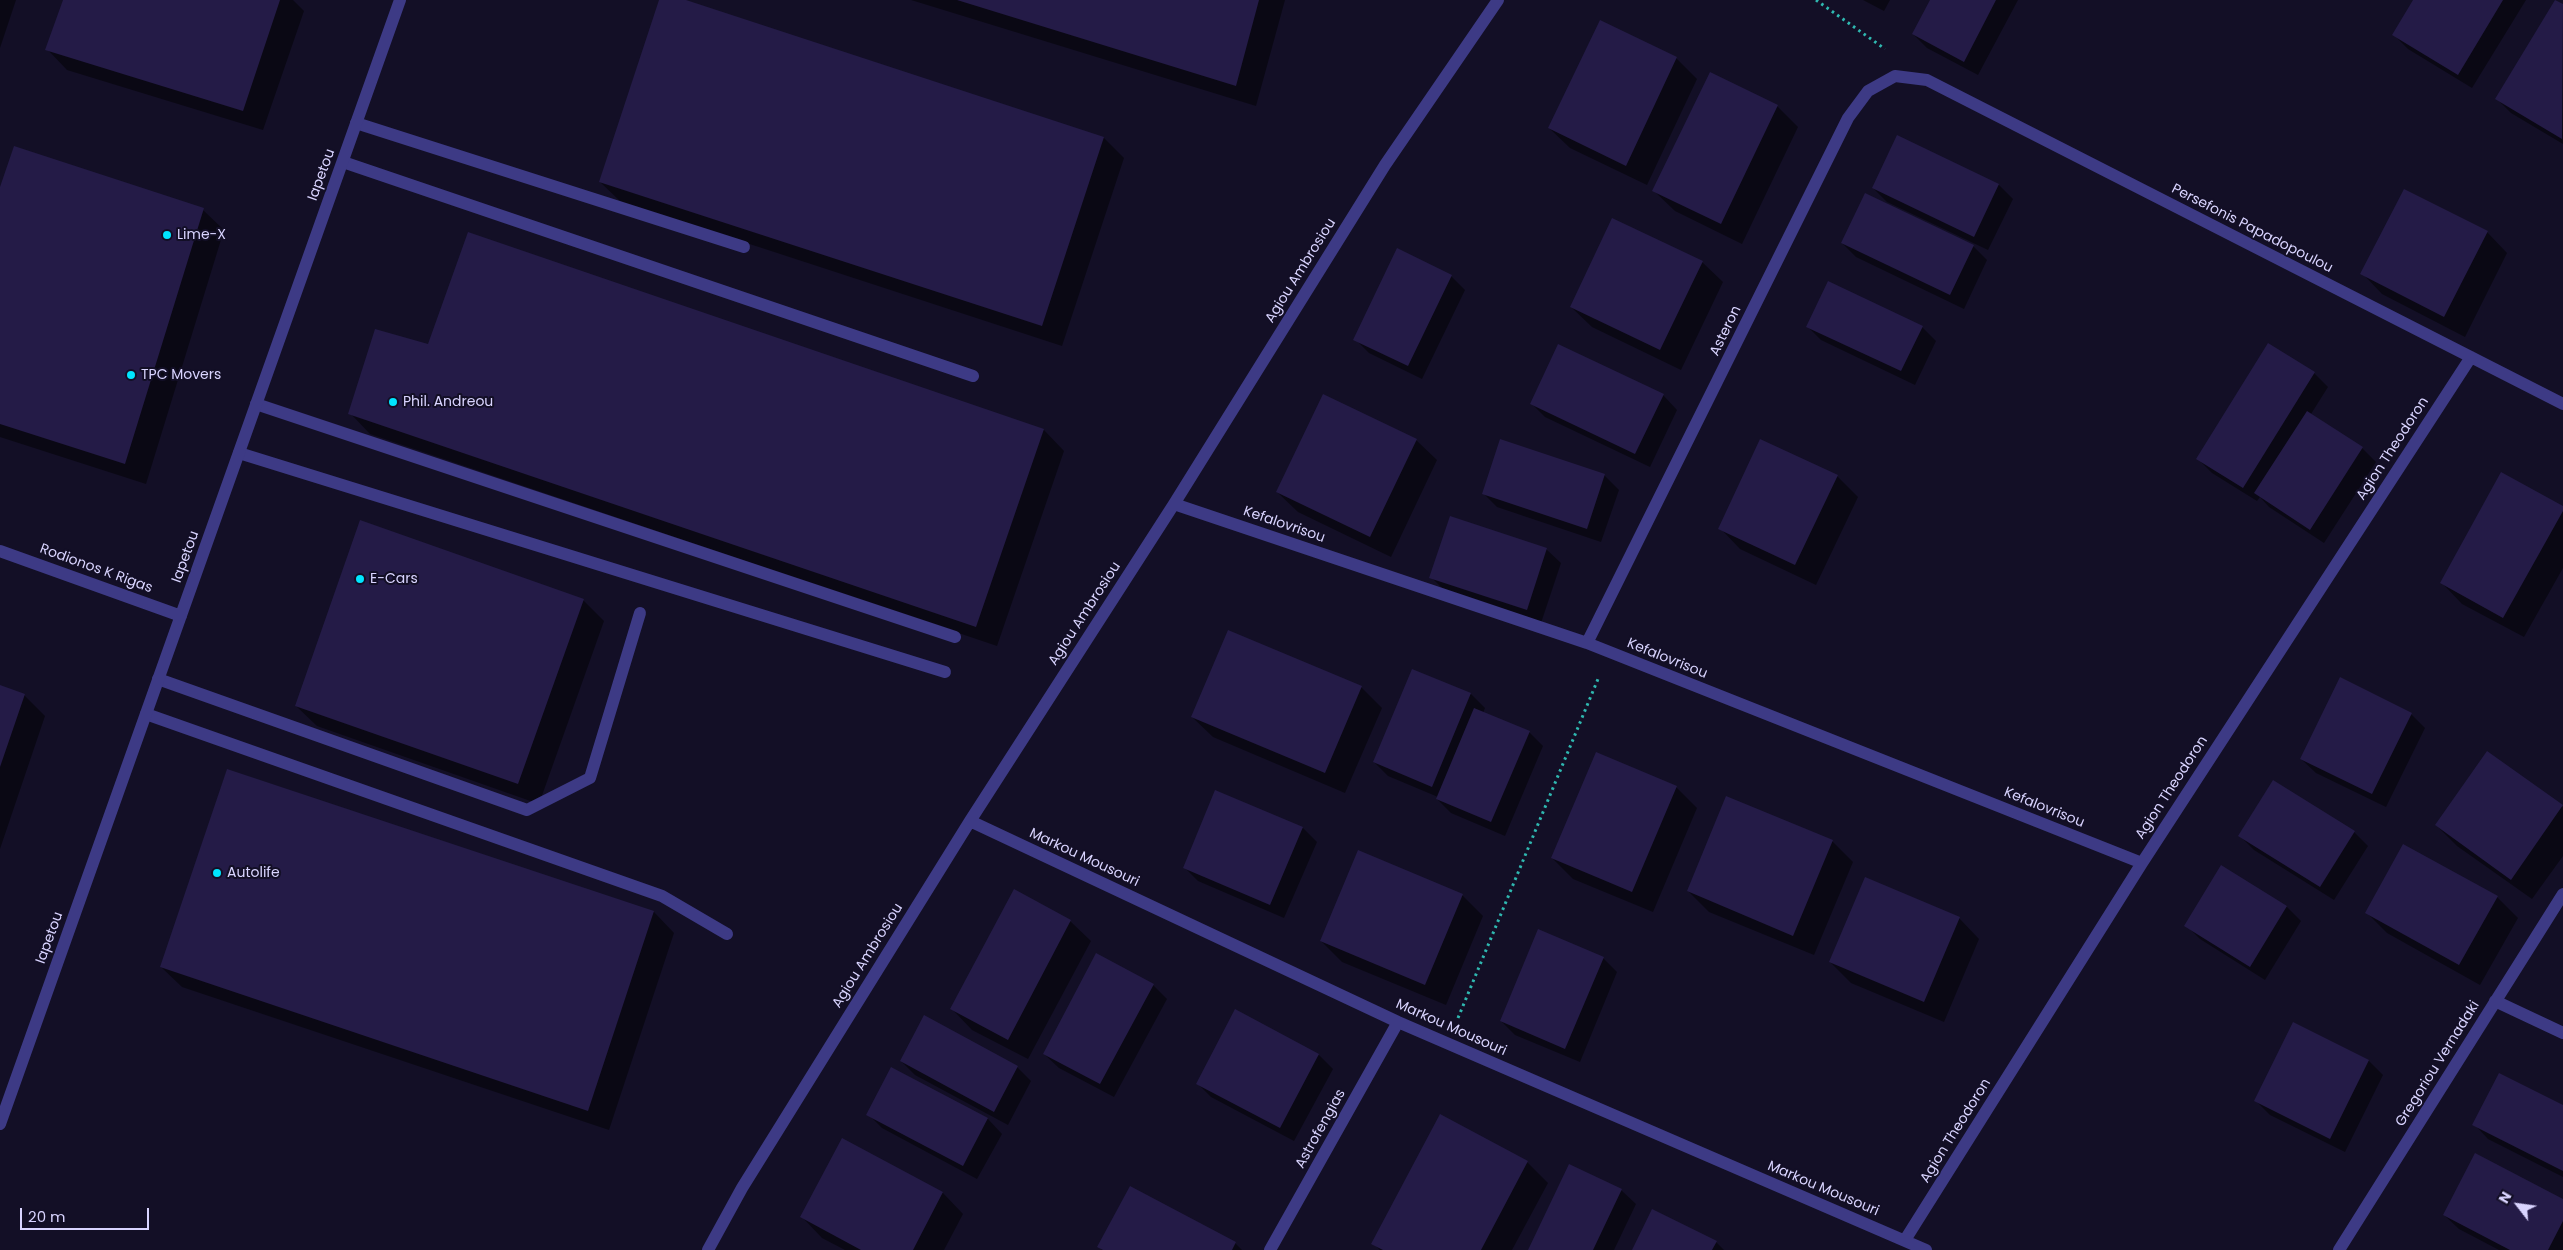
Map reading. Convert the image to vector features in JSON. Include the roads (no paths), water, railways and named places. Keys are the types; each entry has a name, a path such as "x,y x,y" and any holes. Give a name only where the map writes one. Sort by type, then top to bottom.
{"street":[{"name":"Iapetou","path":"0,1124 400,0"},
{"name":"Agiou Ambrosiou","path":"708,1250 742,1188 970,821 1174,504 1385,165 1498,0"},
{"name":"Asteron","path":"1587,643 1848,118 1868,91 1895,76 1927,80"},
{"name":"Persefonis Papadopoulou","path":"1927,80 2563,404"},
{"path":"356,123 744,247"},
{"path":"343,162 973,376"},
{"name":"Agion Theodoron","path":"1905,1240 2142,863 2471,357"},
{"path":"256,404 956,637"},
{"path":"239,453 945,672"},
{"name":"Kefalovrisou","path":"1174,504 1587,643 2142,863"},
{"name":"Rodionos K Rigas","path":"0,551 181,616"},
{"path":"158,680 526,810 590,778 640,613"},
{"path":"146,714 662,896 727,934"},
{"name":"Markou Mousouri","path":"970,821 1447,1044 1926,1250"},
{"name":"Gregoriou Vernadaki","path":"2339,1250 2563,894"},
{"path":"2495,1001 2563,1033"},
{"name":"Astrofengias","path":"1270,1250 1398,1022"}],"place":[{"name":"Lime-X","path":"167,235"},
{"name":"TPC Movers","path":"131,375"},
{"name":"Phil. Andreou","path":"393,402"},
{"name":"E-Cars","path":"360,579"},
{"name":"Autolife","path":"217,873"}]}
